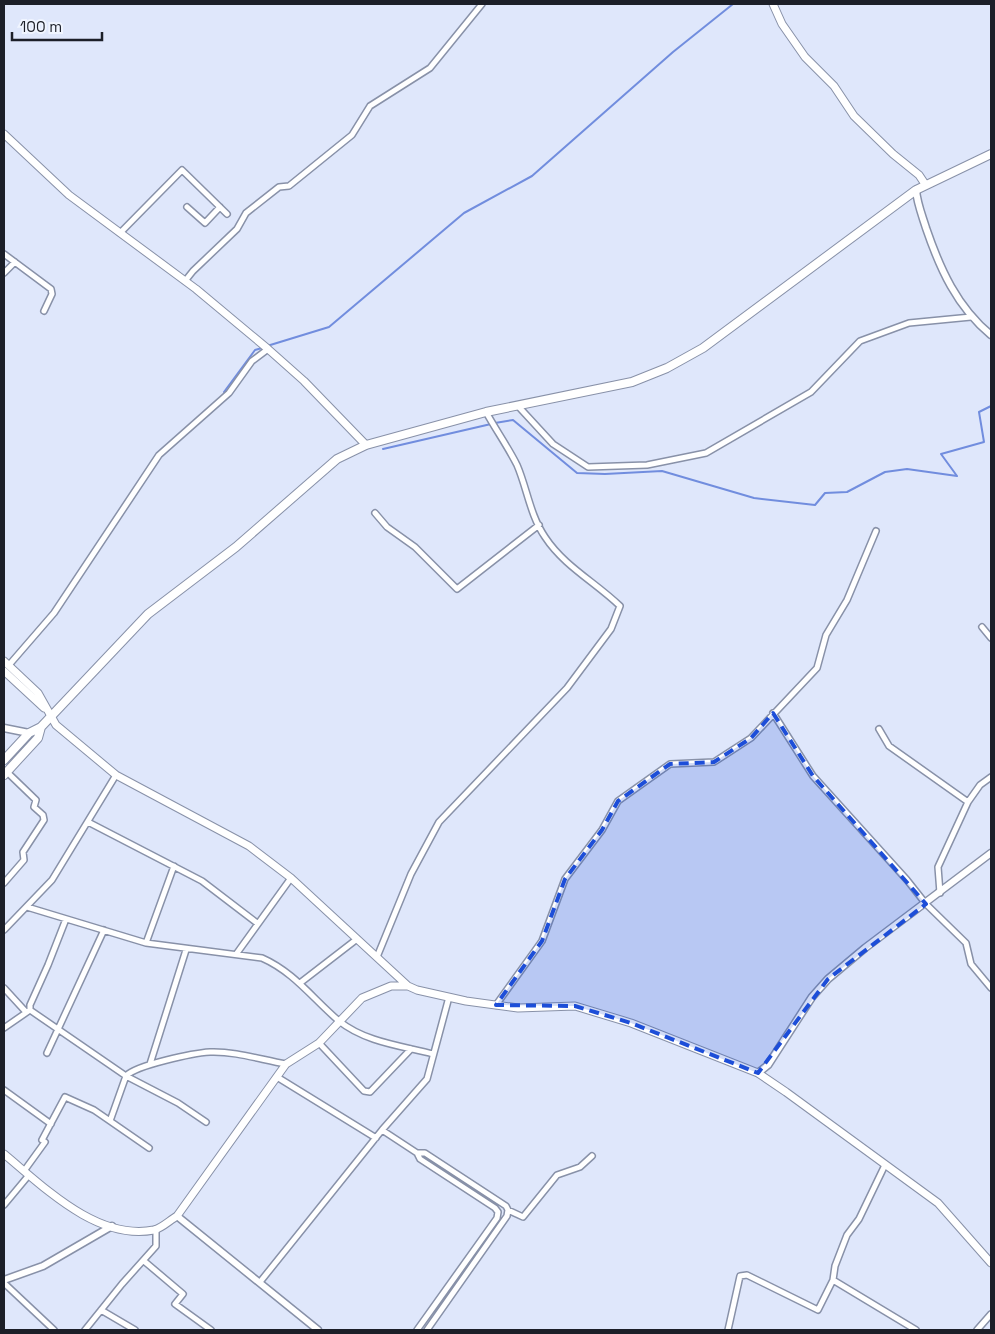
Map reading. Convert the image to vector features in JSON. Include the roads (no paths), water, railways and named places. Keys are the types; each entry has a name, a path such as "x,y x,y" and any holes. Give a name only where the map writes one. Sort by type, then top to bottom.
{"main road":[{"path":"773,4 782,24 805,57 834,86 854,116 919,175 926,184"},
{"path":"4,134 69,195 185,281 268,349 304,381 366,446"},
{"path":"4,760 29,733 41,727 148,614 236,547 337,459 366,446 486,412 632,382 674,364 703,348 916,190 991,154"},
{"path":"5,666 38,693 56,725 116,776 249,846 291,878 408,986 417,990 518,1008 575,1006 631,1023 758,1073 938,1203 991,1263"},
{"path":"5,774 38,738 41,727"},
{"path":"4,1154 64,1204 84,1216 112,1226 142,1230 156,1229 177,1216 286,1064 319,1043 362,998 391,986 408,986"}],"street":[{"path":"185,281 237,229 246,213 280,187 289,186 352,135 370,106 430,68 482,4"},
{"path":"120,233 182,170 227,214"},
{"path":"916,190 933,247 946,277 971,317 991,336"},
{"path":"187,206 205,223 220,208"},
{"path":"4,254 51,289 52,294 44,311"},
{"path":"4,273 15,262"},
{"path":"518,406 553,444 588,466 647,466 706,453 811,392 860,342 909,323 971,317"},
{"path":"5,666 54,613 159,455 229,393 252,361 268,349"},
{"path":"377,957 411,874 439,822 567,688 611,629 620,606 604,591 567,564 544,536 530,506 517,466 486,412"},
{"path":"375,513 387,527 415,547 457,589 539,525"},
{"path":"496,1005 542,941 565,879 602,830 618,801 670,764 714,762 751,738 817,668 826,635 847,600 876,531"},
{"path":"982,627 991,638"},
{"path":"773,713 813,776 907,880 926,904 966,943 970,964 991,988"},
{"path":"4,728 29,733"},
{"path":"879,729 890,746 968,802"},
{"path":"4,883 24,860 23,852 44,820 43,815 34,807 36,800 5,774"},
{"path":"4,930 52,880 116,776"},
{"path":"940,893 938,866 968,802 980,785 991,777"},
{"path":"88,822 202,881 258,923"},
{"path":"758,1073 768,1065 812,997 828,979 864,948 926,904 991,853"},
{"path":"146,943 174,866"},
{"path":"237,953 291,878"},
{"path":"26,907 146,943 186,950 237,953 262,958 277,964 341,1022 370,1038 433,1054"},
{"path":"4,1028 28,1011 66,919"},
{"path":"47,1053 104,930"},
{"path":"300,983 357,939"},
{"path":"150,1064 186,950"},
{"path":"4,988 28,1011 60,1028 126,1076 178,1103 206,1122"},
{"path":"260,1282 382,1130 427,1079 449,996"},
{"path":"319,1043 364,1091 370,1092 411,1048"},
{"path":"110,1121 126,1076 132,1070 150,1064 210,1052 286,1064"},
{"path":"277,1077 376,1138"},
{"path":"4,1090 51,1124"},
{"path":"4,1206 27,1173 45,1142 42,1140 65,1097 94,1110 150,1148"},
{"path":"382,1130 417,1153 420,1159 495,1208 498,1212 497,1218 417,1330"},
{"path":"417,1153 425,1153 506,1206 508,1210 523,1217 557,1175 580,1167 592,1156"},
{"path":"728,1330 740,1276 747,1275 818,1310 833,1280 835,1266 847,1235 859,1219 885,1165"},
{"path":"4,1194 9,1199"},
{"path":"427,1330 508,1216 508,1210"},
{"path":"177,1216 318,1330"},
{"path":"54,1330 4,1281 43,1266 112,1226"},
{"path":"85,1330 156,1246 156,1229"},
{"path":"144,1261 183,1294 175,1304 211,1330"},
{"path":"833,1280 916,1330"},
{"path":"101,1310 135,1330"},
{"path":"977,1330 991,1314"}],"waterway":[{"path":"267,346 329,327 464,213 532,176 673,52 733,4"},
{"path":"224,392 255,350 262,348"},
{"path":"495,423 513,420 577,473 605,474 662,471 754,498 815,505 825,493 847,492 885,472 907,469 957,476 941,454 984,442 979,412 991,406"},
{"path":"383,449 491,424"}]}
